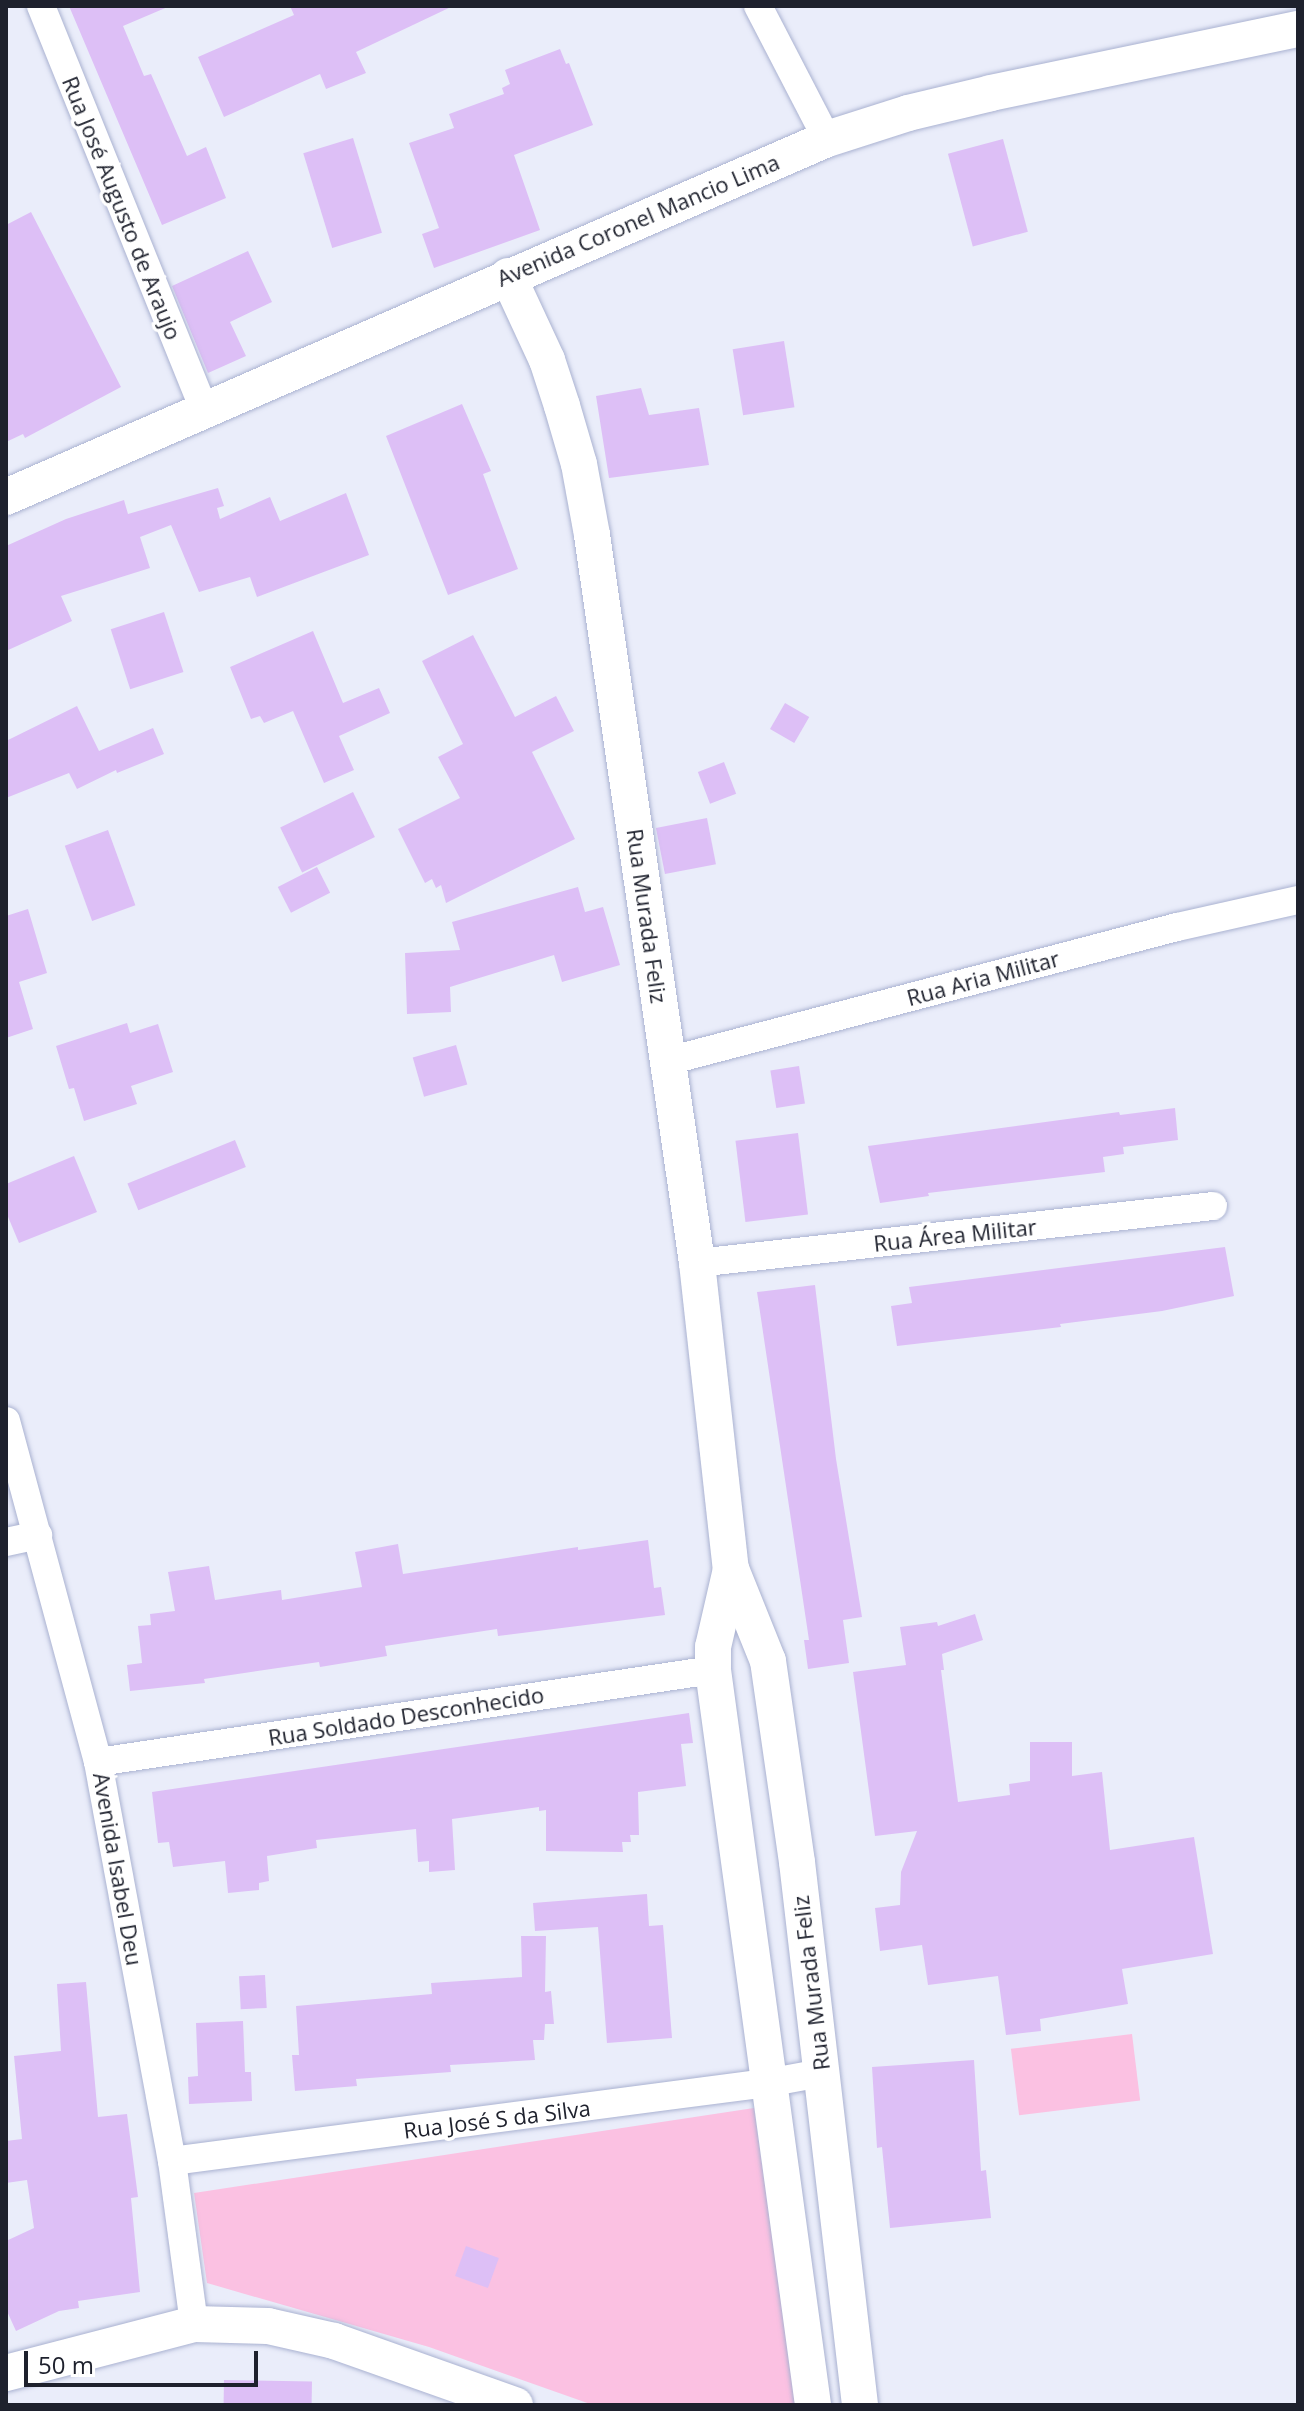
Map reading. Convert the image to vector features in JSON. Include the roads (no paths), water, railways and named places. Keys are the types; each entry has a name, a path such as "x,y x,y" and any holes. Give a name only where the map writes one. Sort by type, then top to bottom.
{"street":[{"name":"Rua José Augusto de Araujo","path":"41,6 204,409"},
{"path":"758,6 827,139"},
{"name":"Avenida Coronel Mancio Lima","path":"6,497 827,139 908,113 991,93 1298,29"},
{"name":"Rua Murada Feliz","path":"508,276 547,360 579,464 592,535 697,1263 731,1569 768,1661 797,1862 860,2405"},
{"name":"Rua Aria Militar","path":"668,1061 1177,927 1298,900"},
{"name":"Rua Área Militar","path":"697,1263 1213,1206"},
{"name":"Avenida Isabel Deu","path":"6,1421 98,1762 172,2161 194,2324"},
{"path":"6,1542 38,1535"},
{"name":"Rua Murada Feliz","path":"731,1569 713,1647 713,1670 813,2405"},
{"name":"Rua Soldado Desconhecido","path":"98,1762 713,1670"},
{"path":"739,1871 797,1862"},
{"name":"Rua José S da Silva","path":"172,2161 767,2083 821,2073"},
{"path":"6,2373 194,2324 268,2326 334,2341 515,2405"}]}
